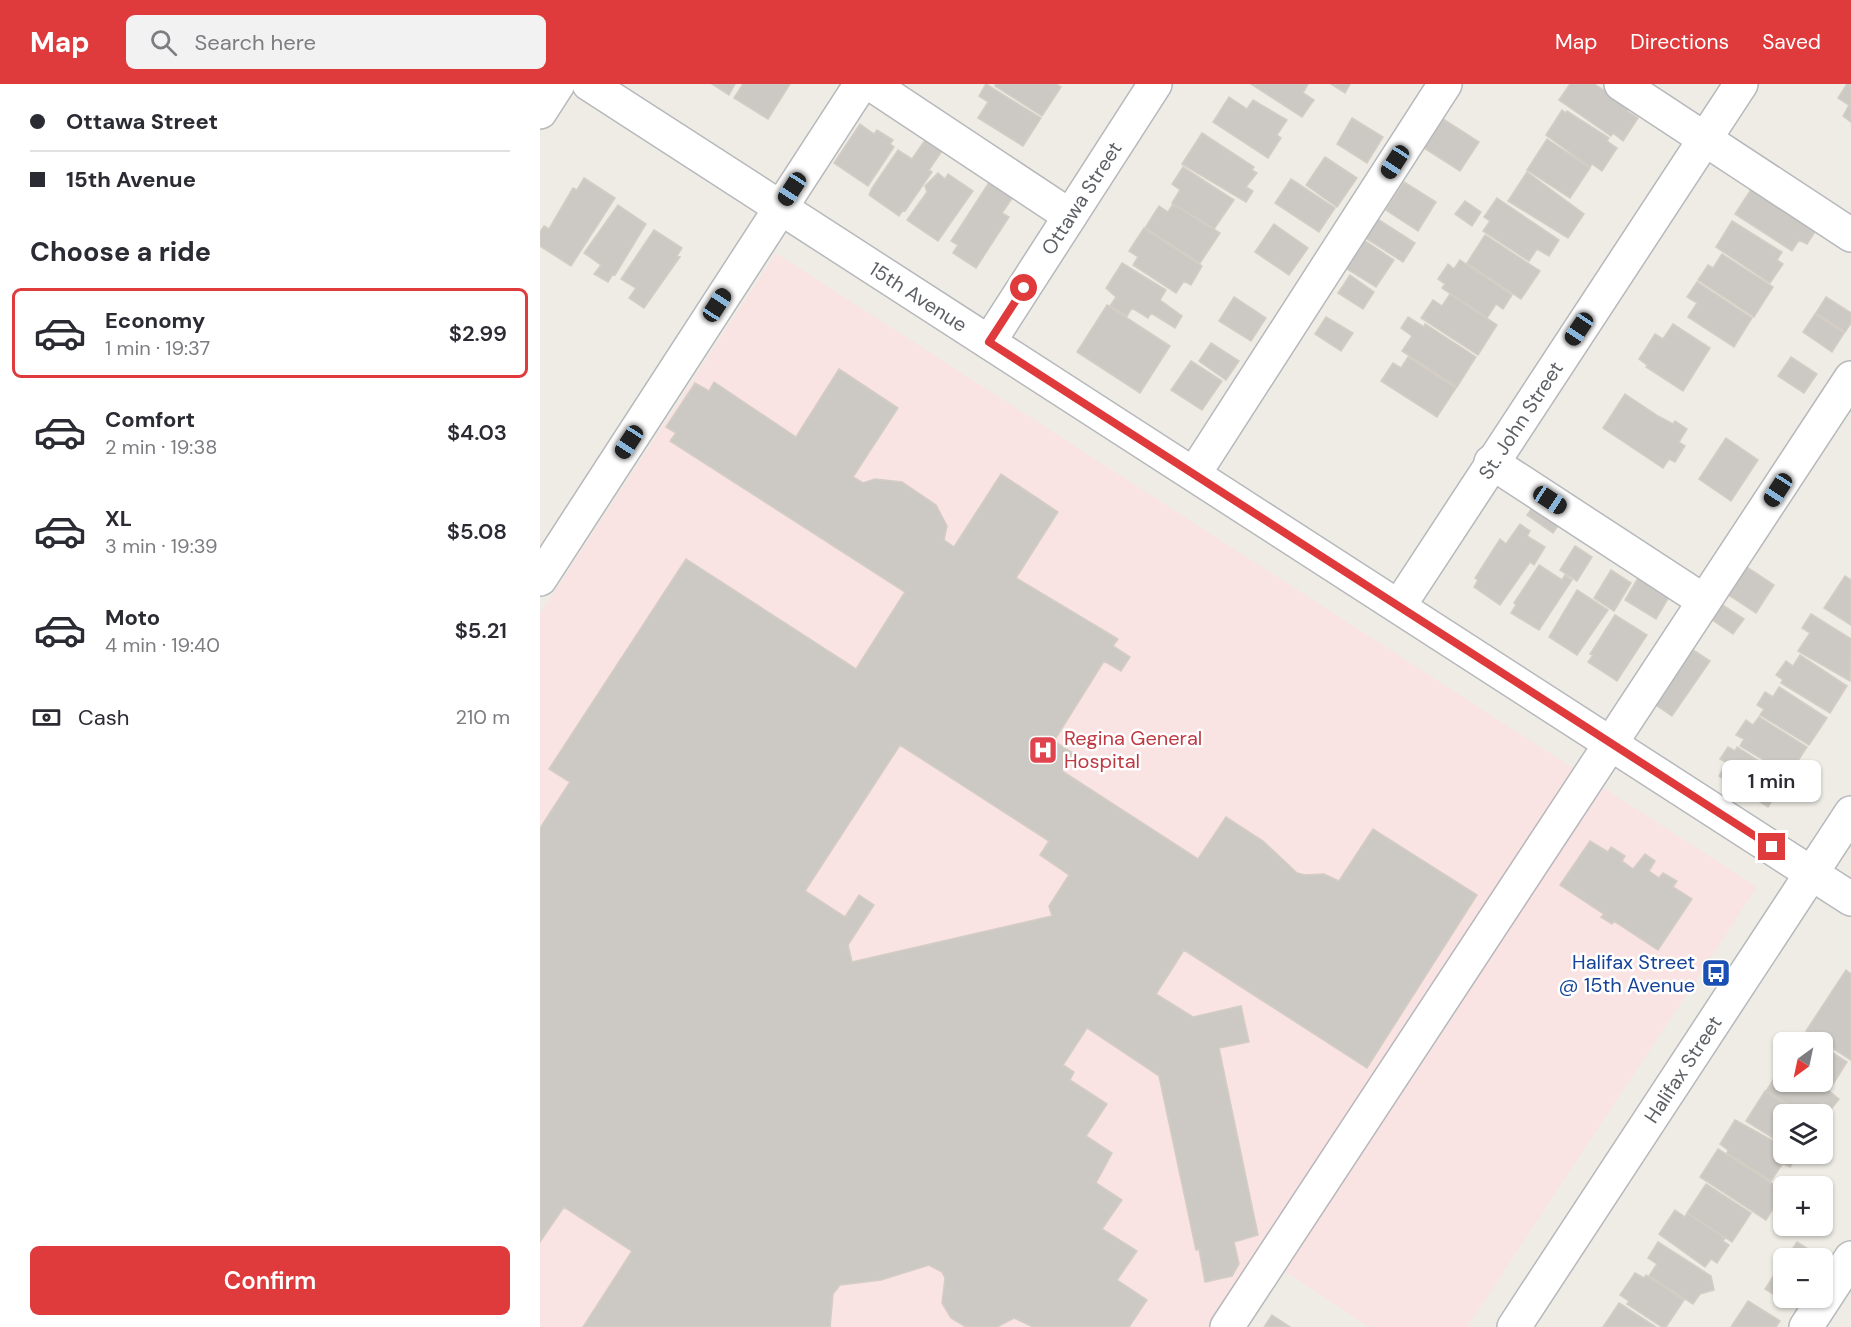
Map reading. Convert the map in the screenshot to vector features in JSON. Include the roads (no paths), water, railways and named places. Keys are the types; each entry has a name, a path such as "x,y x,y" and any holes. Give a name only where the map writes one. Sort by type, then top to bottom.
{"street":[{"path":"540,112 558,84"},
{"name":"15th Avenue","path":"590,84 1851,899"},
{"path":"540,579 861,84"},
{"path":"871,84 1070,216"},
{"name":"Ottawa Street","path":"989,342 1155,84"},
{"path":"1194,474 1445,84"},
{"path":"1621,84 1851,235"},
{"name":"St. John Street","path":"1399,606 1491,462 1741,84"},
{"path":"1227,1327 1851,378"},
{"path":"1491,462 1704,601"},
{"name":"Halifax Street","path":"1514,1327 1851,813"},
{"path":"1806,1327 1851,1258"}],"place":[{"name":"Regina General Hospital","path":"1043,750"},
{"name":"Halifax Street @ 15th Avenue","path":"1716,973"}]}
